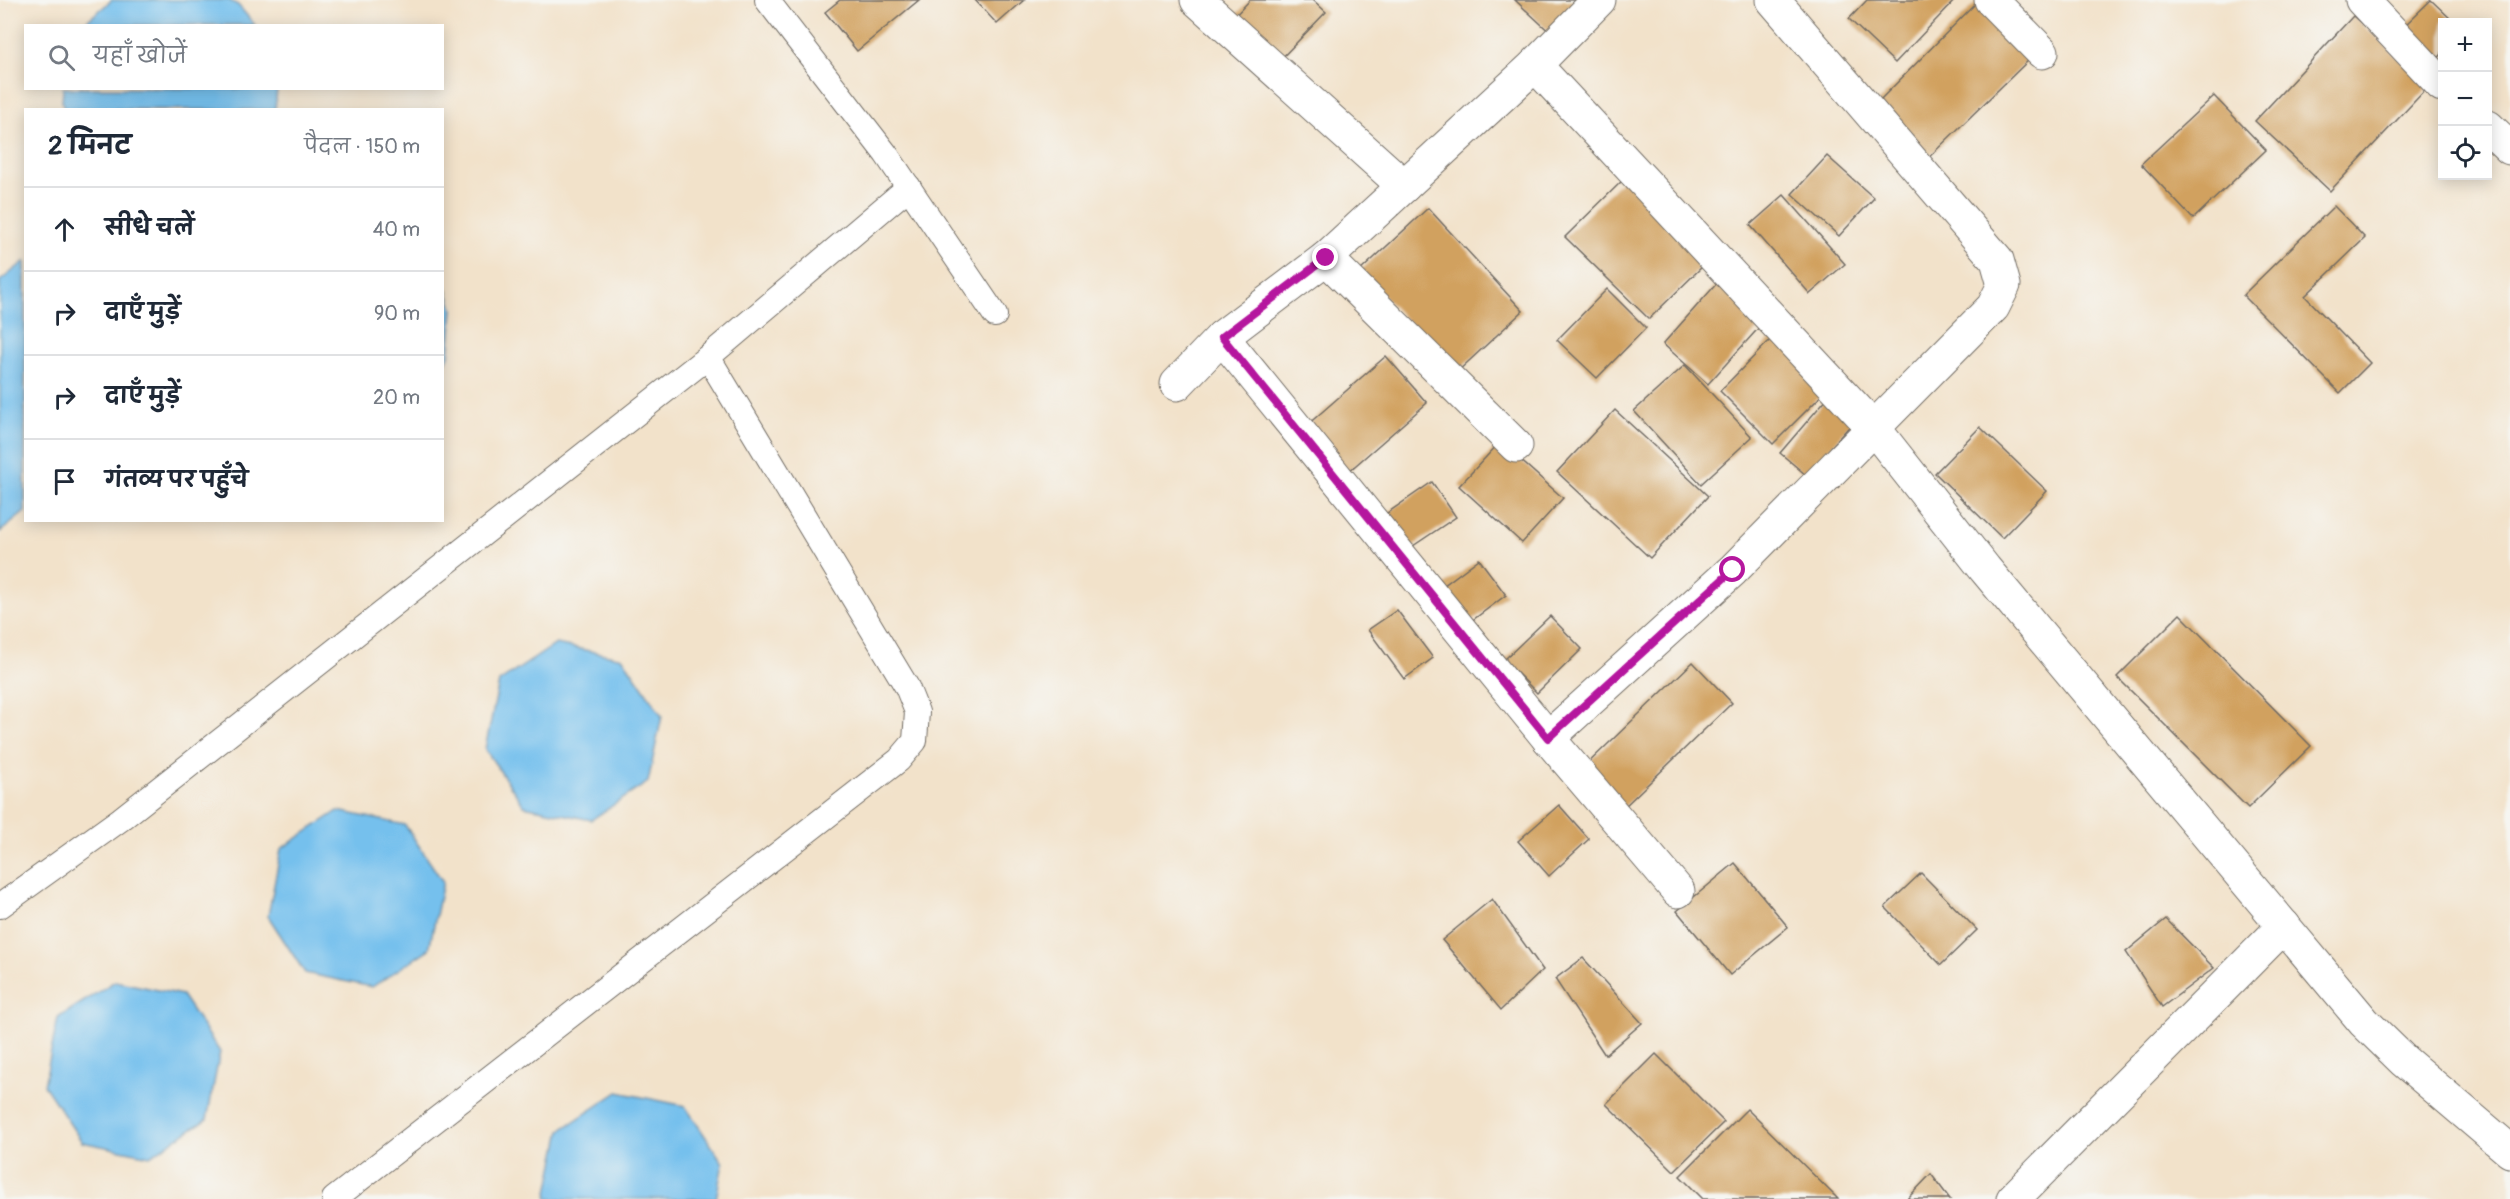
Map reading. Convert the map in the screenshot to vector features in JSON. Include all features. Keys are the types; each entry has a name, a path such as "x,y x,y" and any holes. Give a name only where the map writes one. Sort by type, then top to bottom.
{"street":[{"path":"1197,0 1404,186"},
{"path":"1177,384 1222,337 1326,258 1535,65 1599,0"},
{"path":"1548,738 1733,570 1993,307 2004,285 1997,260 1773,0"},
{"path":"1991,0 2042,52"},
{"path":"2362,0 2438,81"},
{"path":"1535,65 1873,427 1985,569 2364,1022 2404,1061 2510,1151"},
{"path":"2492,132 2510,148"},
{"path":"1326,258 1516,446"},
{"path":"1222,337 1548,738 1678,891"},
{"path":"2013,1199 2284,926"}],"lane":[{"path":"766,0 886,154 995,315"},
{"path":"0,906 121,819 708,357 909,187"},
{"path":"334,1199 899,760 915,741 917,712 907,687 708,357"}],"water":[{"path":"112,0 229,0 238,5 254,24 83,24"},
{"path":"63,90 277,90 275,108 64,108"},
{"path":"24,262 24,513 0,532 0,281"},
{"path":"444,281 453,309 449,356 444,365"},
{"path":"556,644 623,658 662,716 648,782 591,820 524,806 485,749 499,682"},
{"path":"338,811 405,825 443,882 429,949 372,987 305,973 268,916 281,849"},
{"path":"115,981 182,995 220,1052 207,1119 150,1156 82,1142 44,1085 58,1018"},
{"path":"618,1092 685,1106 723,1163 716,1199 549,1199 547,1197 561,1130"}],"building":[{"path":"840,0 919,0 857,51 825,12"},
{"path":"975,0 1024,0 997,24"},
{"path":"1250,0 1313,0 1326,12 1276,64 1231,20"},
{"path":"1515,0 1589,0 1555,37"},
{"path":"1867,0 1954,1 1895,63 1849,19"},
{"path":"1979,0 2033,56 1925,161 1873,107"},
{"path":"2431,0 2450,18 2438,18 2438,58 2433,64 2399,31"},
{"path":"2353,16 2429,86 2330,191 2255,121"},
{"path":"2214,96 2266,150 2193,219 2141,164"},
{"path":"1827,156 1874,198 1839,236 1792,194"},
{"path":"1626,177 1709,260 1649,319 1565,237"},
{"path":"1784,195 1845,264 1810,294 1750,225"},
{"path":"2334,206 2365,238 2305,296 2370,363 2340,393 2243,295"},
{"path":"1428,208 1523,311 1456,373 1360,271"},
{"path":"1719,281 1764,322 1708,384 1663,344"},
{"path":"1607,289 1646,328 1597,378 1557,340"},
{"path":"1776,334 1830,387 1773,444 1720,391"},
{"path":"1386,356 1427,403 1348,472 1306,426"},
{"path":"1685,365 1752,437 1701,484 1634,411"},
{"path":"1828,397 1855,420 1806,475 1780,453"},
{"path":"1615,410 1708,496 1650,558 1557,472"},
{"path":"1980,427 2047,491 2002,538 1935,473"},
{"path":"1500,442 1563,498 1522,543 1459,486"},
{"path":"1432,482 1456,517 1404,552 1380,518"},
{"path":"1479,559 1506,595 1466,625 1439,589"},
{"path":"1397,610 1433,658 1404,679 1368,630"},
{"path":"2180,614 2311,746 2248,808 2117,677"},
{"path":"1550,616 1582,649 1537,693 1504,660"},
{"path":"1693,662 1732,703 1621,810 1582,769"},
{"path":"1559,805 1589,839 1549,876 1518,841"},
{"path":"1735,863 1788,927 1730,975 1677,911"},
{"path":"1921,873 1977,930 1941,965 1885,907"},
{"path":"1492,899 1543,970 1501,1010 1442,940"},
{"path":"2166,919 2214,968 2162,1007 2126,952"},
{"path":"1583,958 1642,1023 1605,1055 1555,979"},
{"path":"1656,1054 1724,1122 1674,1171 1606,1104"},
{"path":"1747,1109 1838,1199 1703,1199 1680,1176"},
{"path":"1931,1174 1950,1199 1907,1199"}],"route":[{"path":"1326,258 1222,337 1548,738 1733,570"}]}
